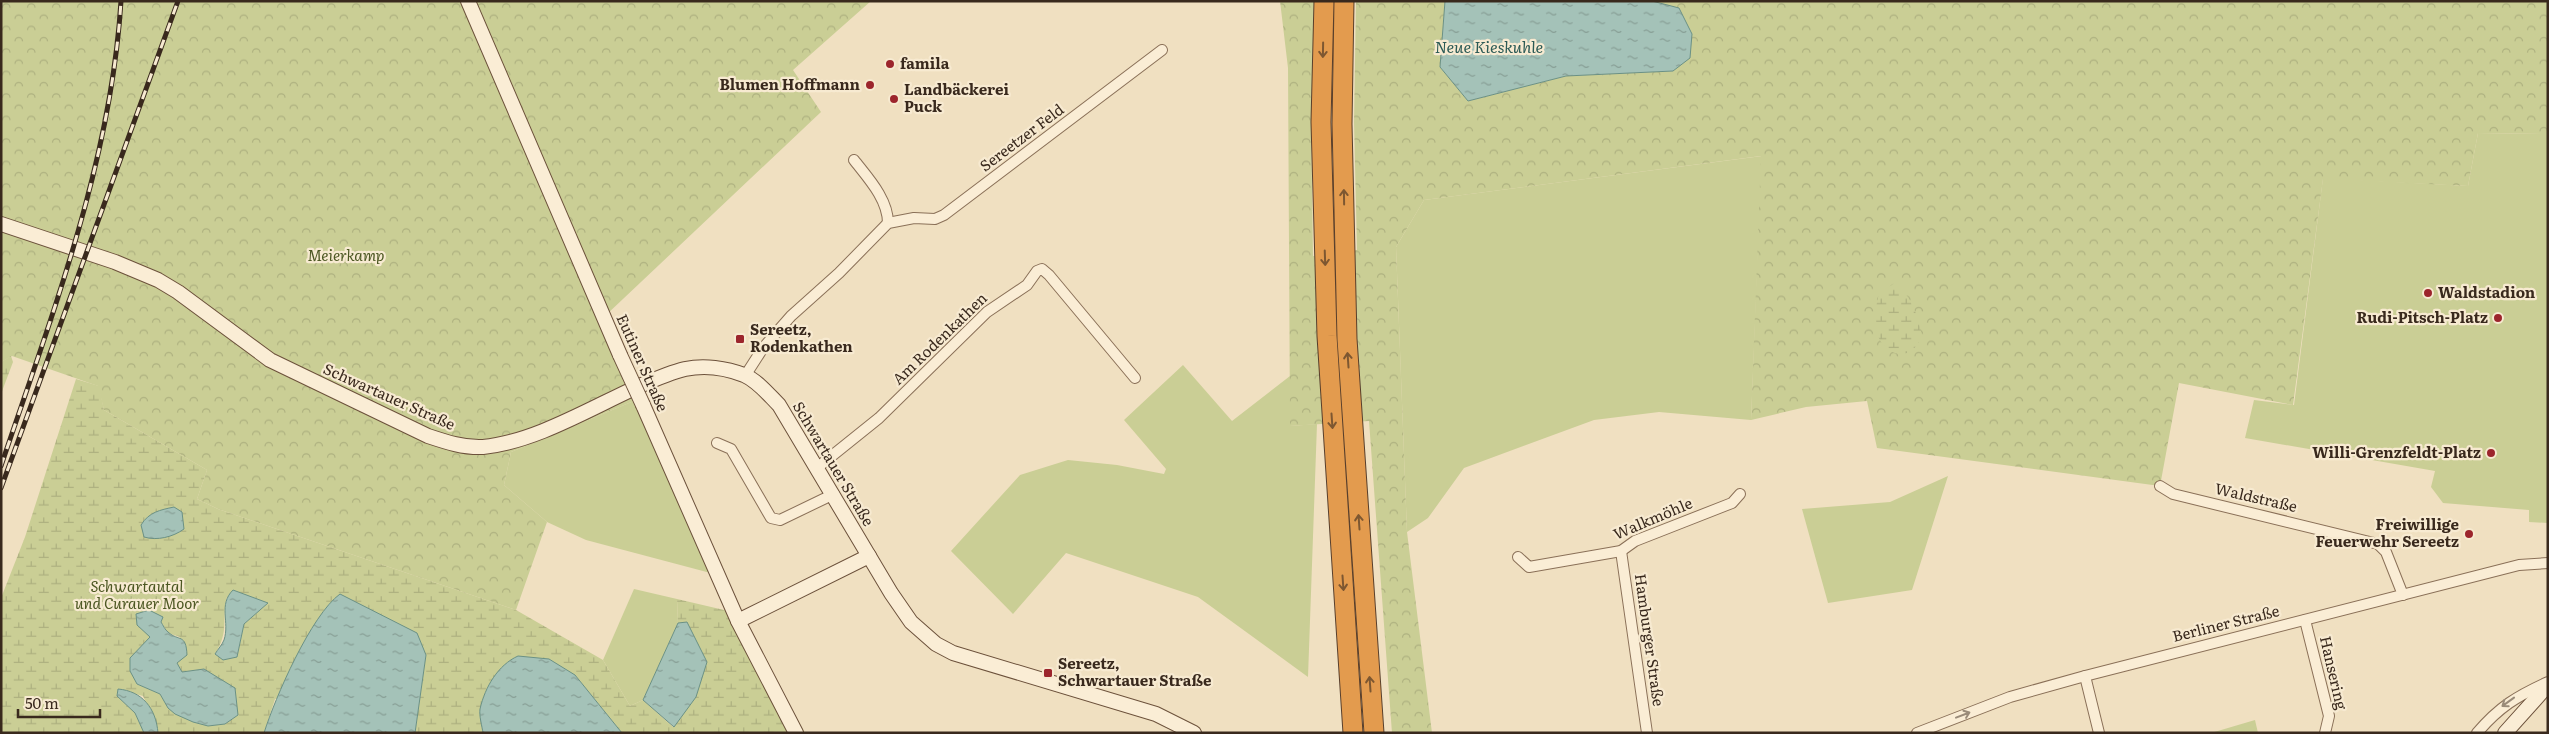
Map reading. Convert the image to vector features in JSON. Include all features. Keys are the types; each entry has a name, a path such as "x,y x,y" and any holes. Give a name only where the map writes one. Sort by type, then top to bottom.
{"highway":[{"path":"1324,1 1321,122 1327,336 1353,733"},
{"path":"1344,1 1342,124 1347,338 1374,733"}],"street":[{"name":"Eutiner Straße","path":"468,1 620,355 738,621 796,733"},
{"name":"Sereetzer Feld","path":"888,223 914,218 935,220 944,215 1162,50"},
{"path":"745,376 763,348 791,316 839,273 888,223 888,211 870,180 854,160"},
{"name":"Schwartauer Straße","path":"1,224 115,262 150,276 178,292 270,360 428,436 454,444 483,447 509,443 555,425 656,379 684,369 704,367 745,376 759,385 779,405 818,467 869,556 911,622 936,644 972,661 1156,714 1194,733"},
{"name":"Am Rodenkathen","path":"818,467 879,418 987,312 1027,284 1036,271 1042,270 1062,289 1135,378"},
{"path":"717,442 730,450 771,518 780,520 834,494"},
{"name":"Waldstraße","path":"2160,486 2173,494 2378,544 2386,552 2403,595"},
{"name":"Walkmöhle","path":"1518,557 1529,567 1621,551 1635,541 1732,503 1740,494"},
{"name":"Hamburger Straße","path":"1621,551 1647,733"},
{"path":"738,621 869,556"},
{"name":"Berliner Straße","path":"1917,733 2010,697 2085,676 2519,566 2548,563"},
{"name":"Hansering","path":"2305,620 2329,716 2325,733"},
{"path":"2085,676 2099,733"},
{"path":"2477,733 2494,713 2516,697 2548,684"},
{"path":"2506,733 2548,684"}],"green space":[{"name":"Meierkamp","path":"1,1 871,1 793,70 821,112 605,316 641,398 511,452 504,485 547,522 516,610 218,509 197,499 207,470 104,410 98,386 12,356 1,362"},
{"path":"1280,1 1315,1 1311,119 1313,256 1357,250 1354,122 1356,1 1445,1 1440,67 1468,101 1566,76 1673,71 1652,1 2548,1 2548,134 2478,133 2468,186 2323,179 2293,405 2179,383 2160,486 1877,448 1867,401 1806,407 1751,420 1761,156 1424,200 1396,247 1407,532 1432,733 1392,733 1369,421 1290,426 1288,68"},
{"name":"Waldstadion","path":"2478,133 2548,134 2548,523 2529,522 2529,510 2443,503 2431,487 2435,471 2245,438 2254,400 2294,405 2323,178 2468,186"},
{"path":"1762,156 1751,420 1659,412 1594,420 1464,468 1428,518 1407,532 1396,247 1424,200"},
{"path":"1895,283 1910,300 1922,336 1914,348 1905,354 1892,352 1882,343 1878,337 1875,324 1879,293"},
{"path":"11,356 13,362 1,394 1,362"},
{"path":"1183,365 1232,421 1290,376 1290,426 1317,424 1308,677 1198,597 1066,553 1013,614 951,551 1020,475 1068,460 1117,465 1164,474 1166,469 1124,420"},
{"name":"Schwartautal und Curauer Moor","path":"76,379 99,386 104,410 207,470 197,499 218,509 516,610 603,660 630,706 643,700 673,727 687,623 678,623 677,599 737,613 805,733 622,733 575,675 480,711 483,733 415,733 426,655 275,699 264,733 158,733 157,726 143,696 118,689 117,696 135,713 144,733 1,733 1,598 25,537","holes":["227,597 268,603 244,624 237,657 215,654 220,646 224,632","163,617 161,622 168,633 180,637 177,663 182,672 204,669 238,715 225,724 208,726 168,708 160,694 137,684 145,643 150,637 147,632"]},
{"path":"641,398 718,575 586,540 547,522 504,485 511,452"},
{"path":"1948,476 1912,590 1828,603 1802,509 1890,502"},
{"path":"634,589 677,599 678,623 643,700 630,706 603,660"},
{"path":"2255,720 2258,733 2211,733"}],"water":[{"name":"Neue Kieskuhle","path":"1445,1 1652,1 1679,8 1692,34 1690,58 1673,71 1566,76 1468,101 1440,67"},
{"path":"174,507 182,512 184,529 165,538 154,539 144,537 141,525 151,514"},
{"path":"233,590 268,603 244,624 237,657 223,660 215,654 224,640 226,602"},
{"path":"340,594 417,633 426,655 415,733 264,733 276,699 295,658 317,620"},
{"path":"149,610 163,617 161,622 166,630 181,639 185,644 187,655 177,663 182,672 204,669 235,688 238,715 225,724 208,726 193,722 175,714 168,708 160,694 137,684 130,671 130,658 150,637 137,625 136,614"},
{"path":"687,622 707,662 696,697 674,727 643,700 678,623"},
{"path":"518,656 549,659 575,675 622,733 483,733 480,709 485,693 493,678 504,665"},
{"path":"118,689 134,693 146,702 154,716 158,733 144,733 135,713 117,696"}],"railway":[{"path":"1,466 59,295 92,179 105,121 115,61 121,1"},
{"path":"1,488 178,1"}],"place":[{"name":"famila","path":"890,64"},
{"name":"Blumen Hoffmann","path":"870,85"},
{"name":"Landbäckerei Puck","path":"894,99"},
{"name":"Waldstadion","path":"2428,293"},
{"name":"Rudi-Pitsch-Platz","path":"2498,318"},
{"name":"Sereetz, Rodenkathen","path":"740,339"},
{"name":"Willi-Grenzfeldt-Platz","path":"2491,453"},
{"name":"Freiwillige Feuerwehr Sereetz","path":"2469,534"},
{"name":"Sereetz, Schwartauer Straße","path":"1048,673"}]}
